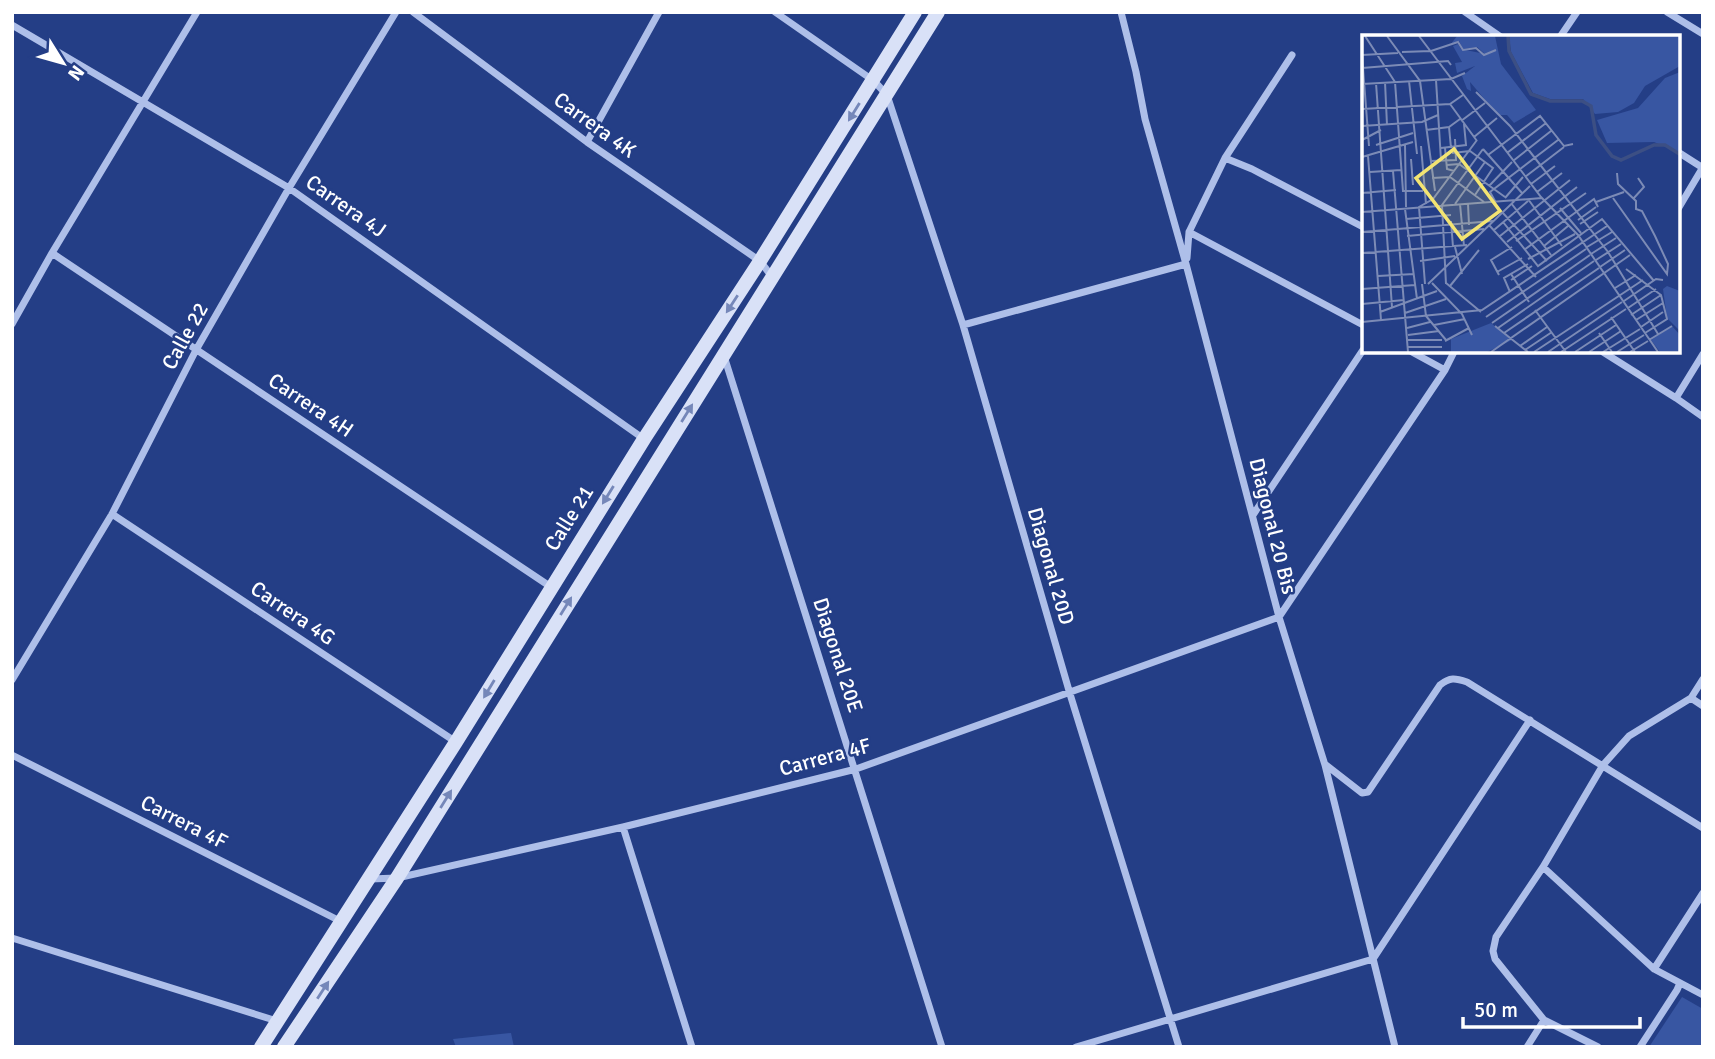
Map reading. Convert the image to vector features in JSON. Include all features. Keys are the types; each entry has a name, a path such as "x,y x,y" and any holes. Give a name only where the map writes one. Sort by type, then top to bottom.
{"main road":[{"name":"Calle 21","path":"261,1047 456,742 644,439 874,81 915,12"},
{"path":"284,1047 397,878 938,12"}],"street":[{"path":"12,324 51,253 197,12"},
{"name":"Calle 22","path":"12,680 112,514 197,350 289,188 396,12"},
{"name":"Carrera 4K","path":"413,12 586,142 760,261 773,278"},
{"path":"586,142 659,12"},
{"path":"775,12 874,81 887,95"},
{"name":"Diagonal 20 Bis","path":"1121,12 1145,119 1279,617 1325,765 1395,1047"},
{"path":"1465,12 1498,35"},
{"path":"1561,35 1577,12"},
{"path":"1667,12 1703,34"},
{"name":"Carrera 4J","path":"12,25 289,188 644,439"},
{"path":"963,325 1186,264 1189,232 1225,158 1292,55"},
{"name":"Diagonal 20D","path":"887,95 963,325 1070,694 1179,1047"},
{"path":"1680,153 1703,167 1680,206"},
{"path":"1225,158 1252,169 1362,226"},
{"path":"1189,232 1362,324"},
{"name":"Carrera 4H","path":"51,253 551,587"},
{"path":"1253,515 1362,352"},
{"name":"Diagonal 20E","path":"723,354 942,1047"},
{"path":"1416,354 1445,370"},
{"path":"1279,617 1445,370 1453,354"},
{"path":"1605,354 1703,417"},
{"path":"1676,398 1703,354"},
{"name":"Carrera 4G","path":"112,514 456,742"},
{"name":"Carrera 4F","path":"367,879 397,878 623,827 856,769 1279,617"},
{"path":"1325,765 1362,793 1371,789 1440,685 1447,679 1456,678 1530,720 1703,828"},
{"path":"1598,1047 1544,1020 1495,959 1493,951 1496,937 1543,867 1603,765 1629,736 1690,698 1703,679"},
{"path":"1690,698 1703,706"},
{"path":"1076,1047 1373,958 1530,720"},
{"name":"Carrera 4F","path":"12,755 340,921"},
{"path":"623,827 692,1047"},
{"path":"1543,867 1654,969 1703,995"},
{"path":"1654,969 1703,893"},
{"path":"12,938 276,1021"},
{"path":"1640,1047 1680,982"},
{"path":"1527,1047 1544,1020"}],"shaded area":[{"path":"1682,997 1703,1009 1703,1047 1649,1047"},
{"path":"511,1033 514,1047 456,1047 453,1039"}]}
